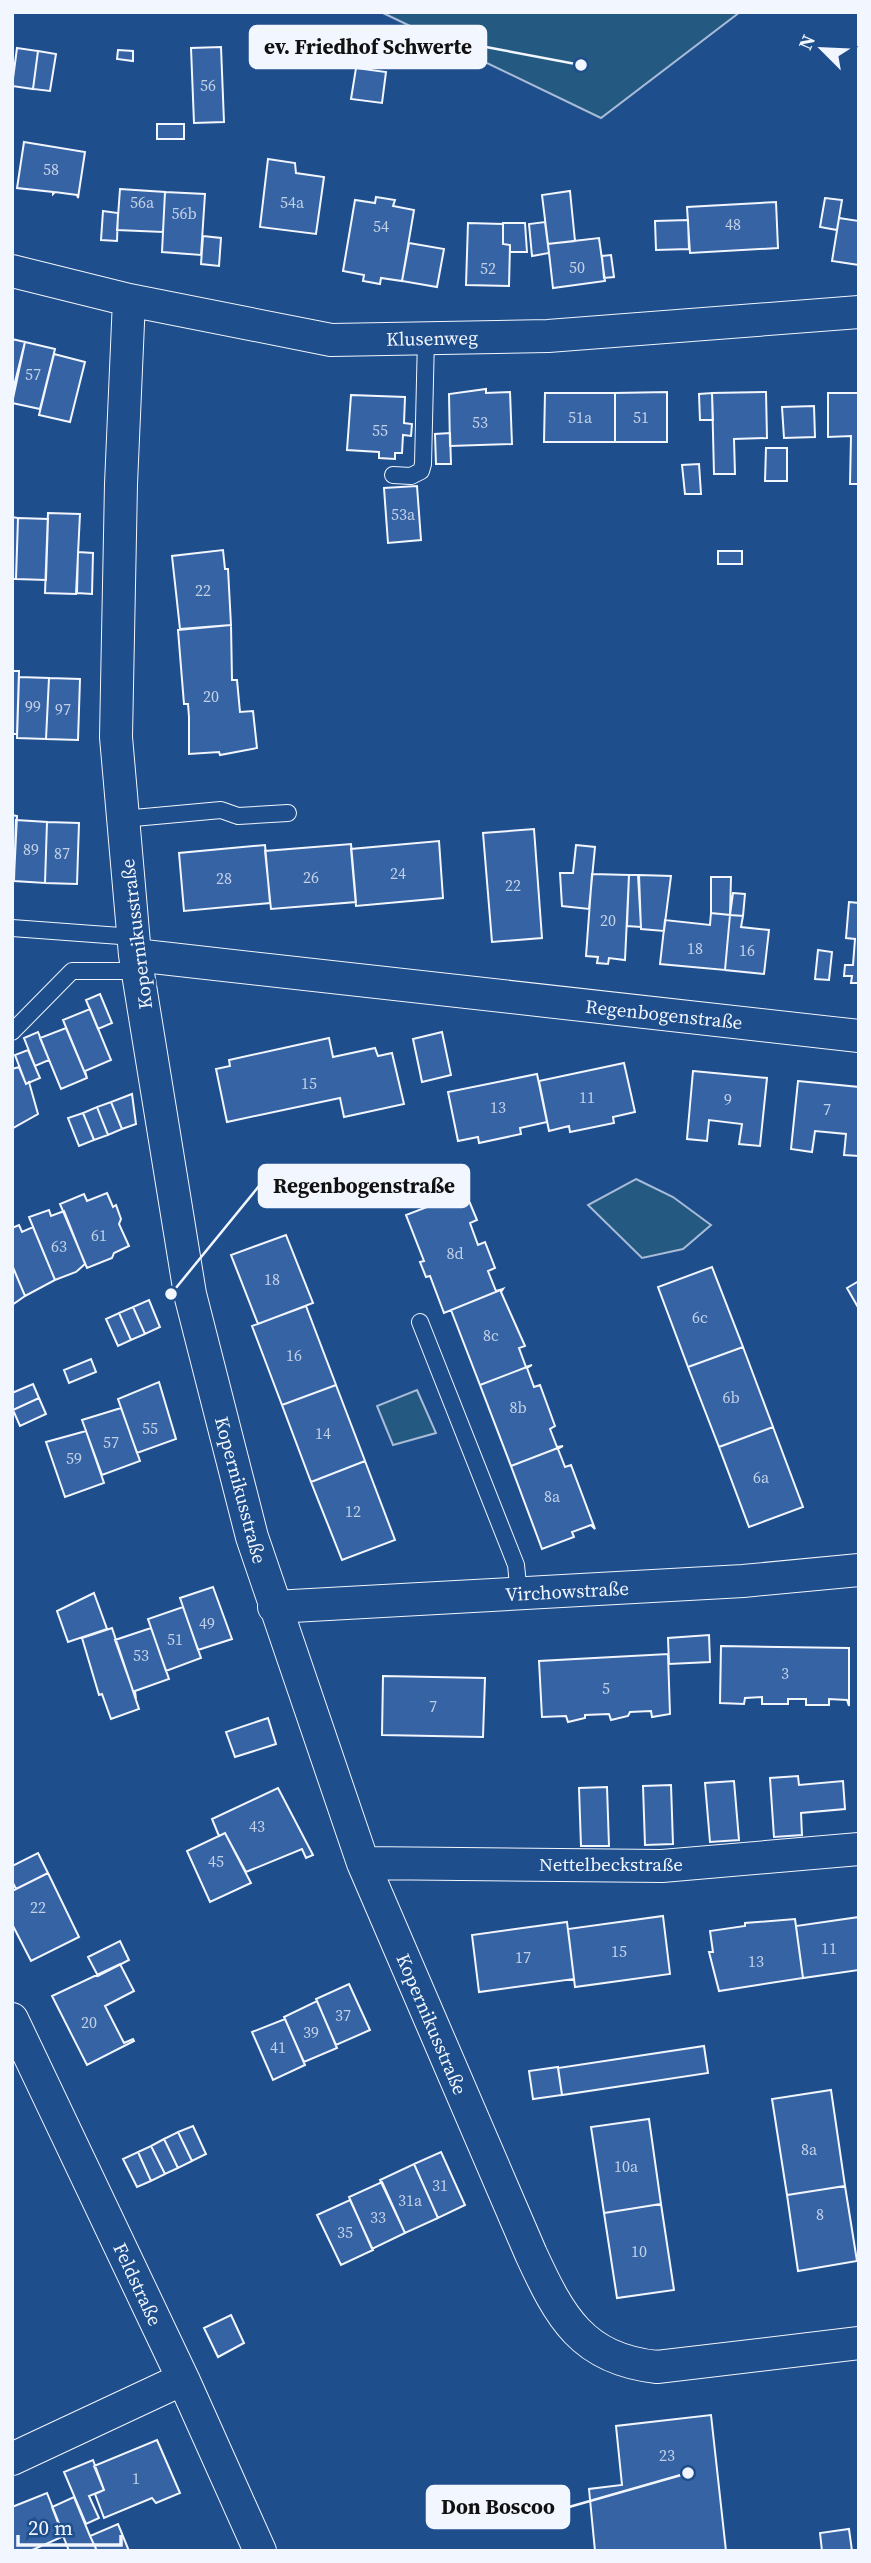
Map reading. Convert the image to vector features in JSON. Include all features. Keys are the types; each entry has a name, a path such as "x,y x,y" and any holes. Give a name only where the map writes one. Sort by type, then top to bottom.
{"street":[{"name":"Klusenweg","path":"12,271 129,300 331,340 548,336 859,312"},
{"name":"Kopernikusstraße","path":"129,300 121,484 116,737 136,954 190,1294 252,1537 363,1863 531,2254 559,2308 579,2334 603,2354 628,2364 657,2367 859,2343"},
{"name":"Regenbogenstraße","path":"136,954 859,1036"},
{"name":"Virchowstraße","path":"274,1607 743,1581 859,1570"},
{"name":"Nettelbeckstraße","path":"363,1863 662,1866 859,1849"},
{"name":"Feldstraße","path":"12,2019 183,2379 260,2551"},
{"path":"12,2459 183,2379"}],"lane":[{"path":"393,475 411,476 421,471 423,464 426,338"},
{"path":"123,819 221,810 238,816 288,813"},
{"path":"12,928 136,954"},
{"path":"12,1032 72,971 136,954"},
{"path":"420,1322 516,1565 519,1594"}],"shaded area":[{"path":"381,12 740,12 601,118"},
{"path":"636,1179 673,1197 711,1225 683,1249 642,1258 588,1205"},
{"path":"417,1390 436,1433 393,1445 377,1406"}],"building":[{"path":"221,47 224,122 194,123 191,48"},
{"path":"17,48 38,51 33,89 12,86"},
{"path":"118,50 133,51 133,61 117,59"},
{"path":"38,51 56,54 50,91 33,89"},
{"path":"356,68 386,72 382,103 351,99"},
{"path":"157,124 184,124 184,139 157,139"},
{"path":"24,142 85,152 78,198 77,195 17,188"},
{"path":"268,159 295,163 296,173 324,177 316,234 260,227"},
{"path":"120,189 165,192 163,232 117,230"},
{"path":"570,191 575,241 548,244 542,195"},
{"path":"165,192 205,194 201,255 162,252"},
{"path":"376,197 395,200 393,206 414,210 402,281 381,278 380,284 363,281 364,275 343,271 355,200 375,203"},
{"path":"825,198 842,200 837,230 820,227"},
{"path":"776,202 778,248 690,253 687,207"},
{"path":"103,211 118,213 117,241 101,240"},
{"path":"839,218 859,221 859,265 832,261"},
{"path":"688,220 689,249 656,250 655,221"},
{"path":"545,222 549,253 532,256 529,224"},
{"path":"468,223 503,224 503,244 510,245 509,286 466,285"},
{"path":"503,223 525,223 527,252 510,252 510,245 503,244"},
{"path":"203,236 221,238 219,266 201,264"},
{"path":"599,238 605,281 553,288 548,244"},
{"path":"409,243 444,249 437,287 402,281"},
{"path":"611,255 614,277 604,278 602,256"},
{"path":"12,339 25,342 12,394"},
{"path":"25,342 55,349 40,409 12,403"},
{"path":"54,354 85,362 70,422 39,415"},
{"path":"486,389 486,393 510,392 512,444 450,446 449,394"},
{"path":"667,392 667,442 615,442 615,393"},
{"path":"766,392 767,438 734,439 735,474 714,474 712,393"},
{"path":"545,393 615,393 615,442 544,442"},
{"path":"712,393 713,420 700,420 699,394"},
{"path":"828,393 859,393 859,484 850,484 851,436 828,437"},
{"path":"351,395 405,397 404,423 412,424 411,436 403,435 402,453 395,453 395,459 379,458 379,452 347,450"},
{"path":"814,406 815,437 784,438 782,407"},
{"path":"450,433 451,464 436,464 435,434"},
{"path":"766,448 787,448 787,481 765,481"},
{"path":"699,464 701,494 685,494 682,465"},
{"path":"417,486 421,540 388,543 384,488"},
{"path":"48,513 80,514 76,594 45,593"},
{"path":"12,517 18,518 16,579 12,579"},
{"path":"18,518 48,519 46,580 16,579"},
{"path":"223,550 225,569 228,569 231,625 180,629 172,556"},
{"path":"718,551 742,551 742,564 718,564"},
{"path":"78,552 93,553 92,594 77,593"},
{"path":"231,625 232,680 237,680 240,712 253,711 257,748 220,755 219,752 189,754 188,704 184,704 178,630"},
{"path":"12,671 19,671 17,734 12,734"},
{"path":"19,677 49,678 46,739 17,738"},
{"path":"49,678 80,679 78,740 46,739"},
{"path":"12,815 17,816 14,877 12,877"},
{"path":"16,820 47,822 45,883 14,881"},
{"path":"47,822 79,823 77,884 45,883"},
{"path":"534,829 542,938 492,942 483,833"},
{"path":"439,841 443,898 356,906 351,849"},
{"path":"351,844 356,902 271,909 265,851"},
{"path":"265,845 270,903 184,911 179,853"},
{"path":"576,845 595,847 589,909 562,906 560,873 573,873"},
{"path":"592,874 629,875 625,960 609,958 608,964 597,963 598,957 586,956"},
{"path":"629,875 638,875 641,927 627,926"},
{"path":"639,875 671,876 664,931 641,929"},
{"path":"711,877 731,877 730,915 711,913"},
{"path":"733,893 745,894 743,916 730,915"},
{"path":"849,902 859,903 859,983 851,983 852,976 844,976 845,965 853,965 855,939 846,938"},
{"path":"711,913 730,915 725,970 660,964 665,920 710,925"},
{"path":"730,915 743,916 741,927 769,930 764,974 725,970"},
{"path":"818,950 832,952 829,980 815,979"},
{"path":"100,994 112,1023 98,1029 86,1000"},
{"path":"90,1009 111,1060 85,1071 87,1078 63,1020"},
{"path":"66,1028 87,1078 61,1089 40,1038"},
{"path":"38,1032 49,1060 35,1066 24,1038"},
{"path":"442,1032 451,1075 422,1082 413,1039"},
{"path":"329,1038 333,1057 375,1048 378,1056 392,1053 404,1104 344,1117 340,1098 227,1122 216,1069 230,1066 229,1060"},
{"path":"28,1050 40,1078 26,1084 15,1055"},
{"path":"624,1063 635,1112 613,1117 614,1123 570,1132 569,1126 549,1131 539,1081"},
{"path":"19,1067 26,1084 29,1082 38,1114 13,1128 12,1069"},
{"path":"693,1071 767,1078 760,1146 739,1144 742,1124 709,1120 707,1141 687,1139"},
{"path":"537,1074 547,1122 520,1128 521,1134 479,1143 478,1137 458,1141 448,1092"},
{"path":"798,1081 859,1087 859,1156 844,1155 846,1134 815,1131 812,1152 791,1149"},
{"path":"132,1094 136,1124 122,1129 111,1102"},
{"path":"111,1102 122,1129 108,1135 97,1107"},
{"path":"97,1107 108,1135 94,1140 83,1113"},
{"path":"83,1113 94,1140 79,1146 68,1118"},
{"path":"107,1193 113,1207 116,1205 121,1219 119,1224 129,1246 114,1253 112,1258 87,1268 60,1204 84,1194 87,1201"},
{"path":"467,1196 477,1220 470,1223 478,1245 485,1242 495,1268 488,1271 496,1291 503,1289 444,1313 430,1276 426,1277 420,1262 424,1261 406,1215 445,1200 447,1204"},
{"path":"49,1210 51,1216 64,1211 85,1264 76,1272 55,1280 29,1217"},
{"path":"19,1225 22,1232 33,1227 55,1280 25,1296 12,1265 12,1228"},
{"path":"286,1235 313,1303 258,1324 231,1255"},
{"path":"12,1265 25,1296 12,1305"},
{"path":"712,1267 743,1347 688,1367 658,1287"},
{"path":"859,1281 859,1309 847,1288"},
{"path":"503,1289 501,1292 525,1346 519,1348 526,1367 532,1365 480,1385 451,1310"},
{"path":"149,1300 160,1327 145,1334 133,1307"},
{"path":"306,1306 336,1385 282,1405 252,1326"},
{"path":"133,1307 145,1334 131,1340 119,1313"},
{"path":"119,1313 131,1340 118,1346 106,1319"},
{"path":"743,1347 773,1427 719,1447 688,1367"},
{"path":"91,1359 96,1372 69,1383 64,1370"},
{"path":"532,1365 527,1368 534,1387 540,1385 555,1426 550,1429 557,1447 563,1446 511,1466 480,1385"},
{"path":"159,1382 176,1439 137,1453 118,1399"},
{"path":"33,1384 39,1398 13,1410 12,1393"},
{"path":"336,1385 365,1461 311,1482 282,1405"},
{"path":"39,1398 46,1414 20,1426 13,1410"},
{"path":"121,1408 140,1461 102,1475 82,1420"},
{"path":"773,1427 803,1507 749,1527 719,1447"},
{"path":"86,1431 104,1483 65,1497 46,1442"},
{"path":"563,1446 558,1449 565,1467 571,1465 595,1529 591,1525 572,1532 574,1537 542,1549 511,1466"},
{"path":"365,1461 395,1540 342,1560 311,1482"},
{"path":"213,1587 232,1639 198,1650 180,1598"},
{"path":"94,1593 107,1629 68,1642 57,1611"},
{"path":"183,1607 201,1658 166,1671 148,1619"},
{"path":"112,1628 139,1709 111,1719 102,1694 99,1695 82,1638"},
{"path":"151,1628 169,1679 135,1691 136,1699 115,1640"},
{"path":"709,1635 710,1662 669,1664 668,1638"},
{"path":"721,1646 849,1648 849,1706 847,1700 829,1699 829,1705 806,1705 806,1699 788,1699 788,1704 762,1704 762,1697 745,1698 744,1704 720,1703"},
{"path":"668,1654 670,1714 652,1717 651,1711 630,1712 628,1716 611,1720 609,1714 585,1715 585,1718 568,1722 566,1716 542,1717 539,1661"},
{"path":"383,1676 485,1678 483,1737 382,1735"},
{"path":"268,1718 276,1744 235,1757 226,1732"},
{"path":"798,1776 799,1785 843,1781 845,1809 801,1813 802,1835 774,1837 770,1778"},
{"path":"734,1781 739,1840 710,1842 705,1783"},
{"path":"671,1785 673,1844 645,1845 643,1786"},
{"path":"607,1787 609,1846 581,1846 579,1788"},
{"path":"278,1788 313,1855 306,1858 302,1849 246,1872 225,1833 219,1836 212,1819"},
{"path":"225,1833 251,1883 210,1902 187,1851"},
{"path":"38,1853 48,1873 16,1889 12,1881 12,1866"},
{"path":"48,1873 79,1937 31,1961 12,1924 12,1891"},
{"path":"663,1916 670,1974 575,1987 568,1929"},
{"path":"859,1917 859,1970 803,1978 796,1926"},
{"path":"795,1919 803,1978 719,1991 709,1952 713,1952 710,1931 745,1926 745,1923"},
{"path":"567,1922 574,1979 479,1992 472,1935"},
{"path":"120,1941 129,1960 98,1976 88,1957"},
{"path":"120,1964 134,1991 105,2006 124,2043 133,2039 134,2041 87,2065 52,1996"},
{"path":"349,1984 370,2030 336,2045 316,1999"},
{"path":"317,2001 337,2048 304,2062 284,2017"},
{"path":"285,2019 305,2065 273,2080 252,2032"},
{"path":"704,2046 708,2073 562,2095 558,2068"},
{"path":"558,2067 562,2095 533,2099 529,2071"},
{"path":"831,2090 845,2186 787,2195 772,2099"},
{"path":"649,2119 661,2204 604,2213 591,2127"},
{"path":"193,2126 206,2154 192,2161 178,2132"},
{"path":"178,2132 192,2161 178,2168 164,2139"},
{"path":"164,2139 178,2168 165,2174 151,2146"},
{"path":"151,2146 165,2174 151,2181 138,2152"},
{"path":"138,2152 151,2181 137,2187 123,2159"},
{"path":"441,2152 465,2205 438,2218 414,2164"},
{"path":"414,2164 438,2218 405,2233 380,2180"},
{"path":"382,2182 405,2233 372,2249 349,2197"},
{"path":"845,2186 857,2261 798,2271 787,2195"},
{"path":"350,2200 373,2250 341,2265 317,2215"},
{"path":"661,2204 674,2290 617,2298 604,2213"},
{"path":"231,2315 244,2343 218,2357 204,2328"},
{"path":"711,2415 726,2551 595,2551 589,2489 622,2485 616,2426"},
{"path":"157,2440 180,2493 156,2503 152,2498 104,2518 95,2494 104,2490 94,2466"},
{"path":"93,2460 104,2490 89,2496 99,2518 86,2524 64,2472"},
{"path":"47,2493 64,2536 30,2551 12,2551 12,2507"},
{"path":"74,2497 97,2551 69,2551 52,2507"},
{"path":"118,2524 129,2551 97,2551 90,2536"},
{"path":"849,2529 852,2551 822,2551 820,2533"}],"place":[{"name":"ev. Friedhof Schwerte","path":"581,65"},
{"name":"Regenbogenstraße","path":"171,1294"},
{"name":"Don Boscoo","path":"688,2473"}]}
